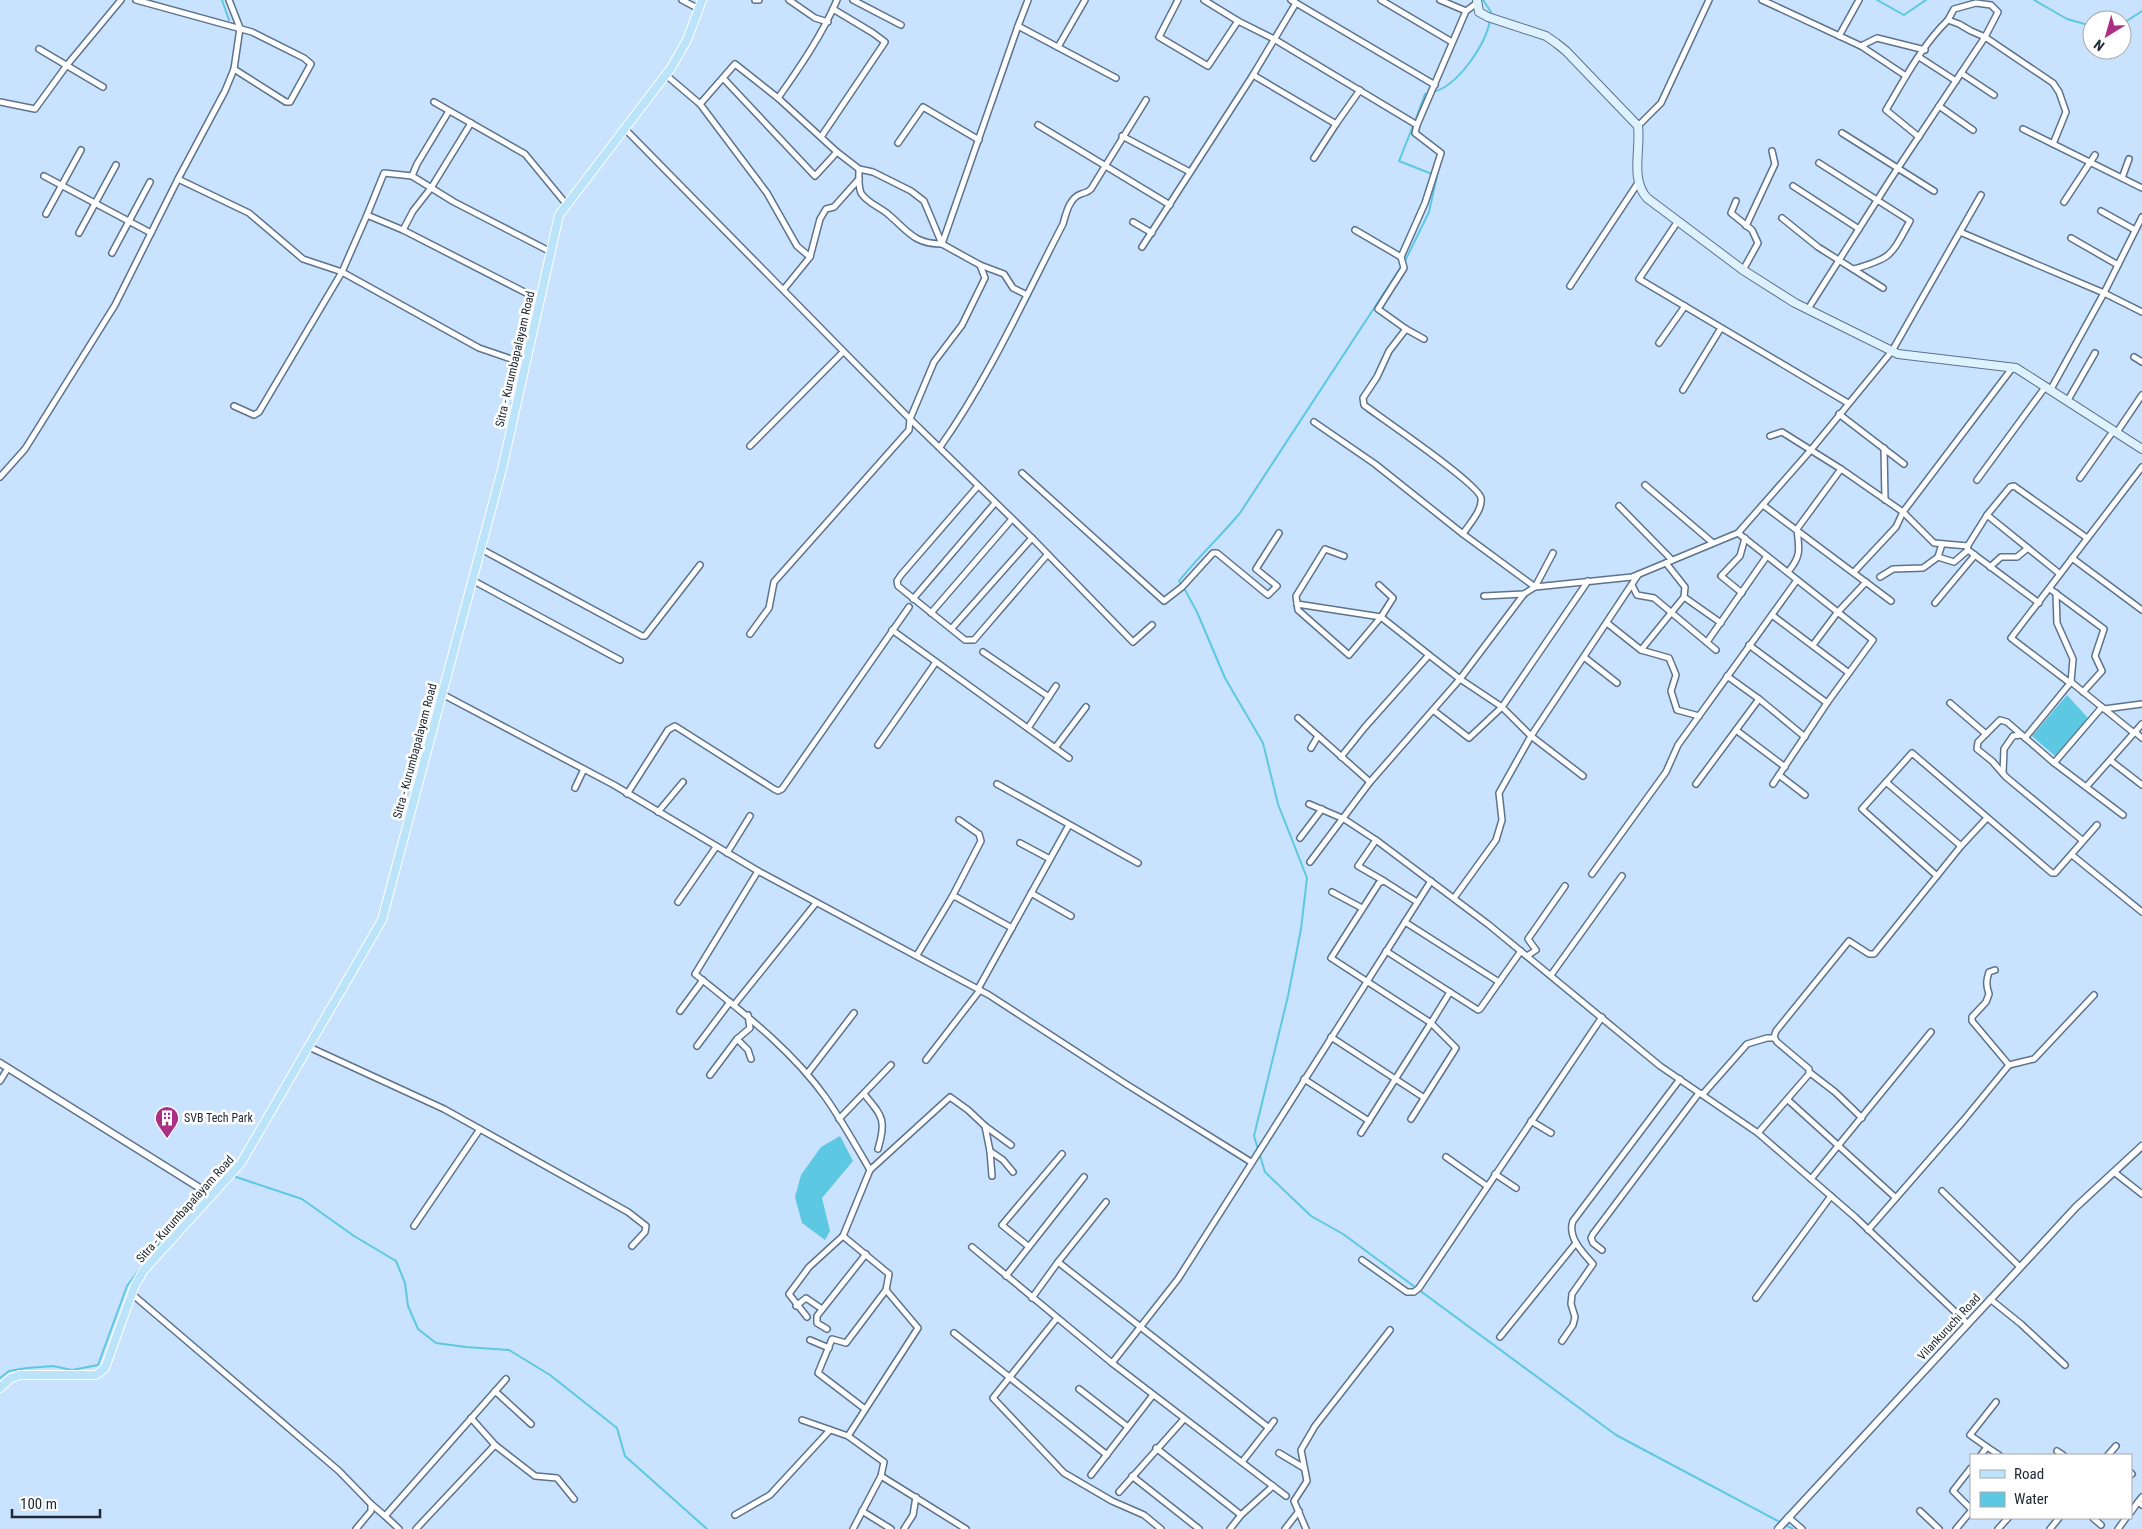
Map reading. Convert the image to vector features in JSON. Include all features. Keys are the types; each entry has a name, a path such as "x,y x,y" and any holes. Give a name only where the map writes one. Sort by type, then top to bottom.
{"main road":[{"name":"Sitra - Kurumbapalayam Road","path":"0,1388 11,1378 20,1375 96,1375 105,1368 132,1294 144,1270 207,1192 225,1180 241,1163 382,920 502,469 559,215 666,75 687,40 702,0"},
{"path":"1477,2 1479,12 1491,18 1546,36 1566,51 1638,126 1640,139 1638,183 1641,191 1647,198 1743,270 1808,309 1898,354 2014,367 2049,387 2142,449"}],"street":[{"path":"0,102 35,109 67,66 121,0"},
{"path":"136,0 240,28 272,41 304,58 310,64 290,102 286,102 234,69"},
{"path":"0,477 26,448 115,305 178,179 225,91 234,69 240,28 230,0"},
{"path":"682,0 699,9"},
{"path":"789,0 815,18 828,22"},
{"path":"778,98 804,62 828,22 837,0"},
{"path":"853,0 901,25"},
{"path":"942,244 1028,0"},
{"path":"1058,47 1085,0"},
{"path":"1178,0 1160,36 1208,66 1238,21"},
{"path":"1204,0 1238,21 1274,39 1415,124"},
{"path":"1381,0 1452,42"},
{"path":"1440,0 1466,11"},
{"path":"1638,126 1661,103 1709,0"},
{"path":"1762,0 1861,46 1906,76"},
{"path":"1839,36 1859,0"},
{"path":"1142,247 1253,74 1294,1 1433,90"},
{"path":"1424,339 1378,309 1404,267 1402,259 1425,203 1441,153 1415,134 1415,124 1433,90 1466,11 1477,2"},
{"path":"1808,309 1877,200 1919,137 1939,106 1956,81 1961,72 1985,37 1998,12 1992,5 1976,3 1954,9 1948,20 1940,28 1906,76 1886,110 1919,137"},
{"path":"821,137 885,42 833,9"},
{"path":"1948,20 1985,37 2053,83 2059,92 2066,112 2053,144"},
{"path":"1018,26 1116,78"},
{"path":"1861,46 1877,38 1925,50"},
{"path":"39,49 103,87"},
{"path":"1919,57 1956,81"},
{"path":"700,104 735,64 778,98 836,152 859,169 873,172 903,187 924,201 942,244"},
{"path":"1961,72 1994,95"},
{"path":"1253,74 1336,124"},
{"path":"666,75 700,104 767,193 797,246 810,257"},
{"path":"723,78 815,176 836,152"},
{"path":"1314,158 1360,90"},
{"path":"940,447 961,418 1063,224 1066,211 1073,200 1080,194 1087,193 1105,168 1122,136 1146,100"},
{"path":"434,102 525,154 567,205"},
{"path":"1939,106 1973,130"},
{"path":"898,143 923,107 979,140"},
{"path":"412,176 417,164 449,111"},
{"path":"403,230 413,211 431,188 471,123"},
{"path":"1038,125 1105,168 1170,205"},
{"path":"625,129 910,420 1032,538 1133,642 1152,625"},
{"path":"2023,129 2142,188"},
{"path":"1842,133 1934,190"},
{"path":"1122,136 1190,172"},
{"path":"46,214 81,150"},
{"path":"1746,226 1774,164 1772,151"},
{"path":"2064,202 2095,155"},
{"path":"2122,178 2129,159"},
{"path":"1819,163 1910,221 1891,255 1878,262 1854,269"},
{"path":"79,233 116,165"},
{"path":"859,169 860,192 889,215 910,236 929,244 942,244 980,265 1004,274 1013,288 1026,295"},
{"path":"234,406 254,415 259,412 342,272 384,173 412,176 500,228 551,252"},
{"path":"44,176 152,233"},
{"path":"178,179 249,213 303,259 342,272 479,348 526,364"},
{"path":"784,290 810,257 820,219 826,210 834,207 859,179"},
{"path":"112,253 150,182"},
{"path":"1570,286 1638,183"},
{"path":"1793,186 1859,229"},
{"path":"1310,862 1370,782 1460,679 1524,594 1535,587 1632,577 1738,533 1810,451 1892,351 1981,195"},
{"path":"1736,201 1731,213 1752,230 1758,244 1743,270"},
{"path":"2101,212 2135,230"},
{"path":"367,215 403,230 540,300"},
{"path":"1977,480 2049,387 2104,293 2142,217"},
{"path":"1782,218 1818,247 1884,288"},
{"path":"1678,221 1639,279 1848,403"},
{"path":"1134,222 1152,233"},
{"path":"1355,230 1402,259"},
{"path":"1960,232 2104,293 2142,312"},
{"path":"2070,238 2118,264"},
{"path":"750,634 769,608 774,582 909,430 910,420 934,362 962,325 985,278 980,265"},
{"path":"1659,342 1685,306"},
{"path":"1683,390 1721,328"},
{"path":"1406,329 1389,351 1377,376 1363,398 1364,405 1457,473 1478,492 1481,497 1482,506 1463,534"},
{"path":"750,446 843,352"},
{"path":"2068,400 2095,352"},
{"path":"2134,358 2142,362"},
{"path":"1854,572 1896,527 1903,512 2014,367"},
{"path":"2080,478 2142,395"},
{"path":"1840,414 1904,464"},
{"path":"1314,422 1375,464 1463,534 1535,587"},
{"path":"1770,436 1782,432 1841,469 1903,512 1934,543 1968,548 2039,602"},
{"path":"1884,448 1885,500"},
{"path":"2142,467 2140,467 2050,589 2011,638 2142,738"},
{"path":"1788,572 1800,552 1797,529 1841,469"},
{"path":"1022,473 1164,601 1183,586 1213,553 1217,552 1268,595 1276,586 1256,569 1279,533"},
{"path":"1645,485 1713,544"},
{"path":"978,486 897,581 898,586 965,640 974,640 1047,555"},
{"path":"1938,557 1954,562 1968,548 1987,515 2010,486 2014,486 2087,538"},
{"path":"913,599 995,503"},
{"path":"1763,504 1891,601"},
{"path":"1619,506 1672,560"},
{"path":"1987,515 2060,574"},
{"path":"931,613 1012,519"},
{"path":"1738,533 1873,640 1827,703 1773,784"},
{"path":"952,628 1032,538"},
{"path":"1742,592 1721,576 1740,556 1745,538"},
{"path":"1880,577 1893,569 1923,568 1938,557 1942,544"},
{"path":"1990,566 2001,557 2017,557 2028,548"},
{"path":"481,549 642,636 645,636 700,565"},
{"path":"1344,556 1325,549 1296,596 1298,610 1349,655 1381,618 1393,598 1379,585"},
{"path":"1535,587 1553,553"},
{"path":"1935,603 1975,555"},
{"path":"1707,642 1767,556"},
{"path":"2072,558 2142,610"},
{"path":"1641,650 1684,597 1685,587 1666,563"},
{"path":"1454,898 1496,840 1502,820 1499,793 1531,736 1639,574"},
{"path":"472,580 620,660"},
{"path":"1592,874 1666,772 1678,745 1797,580"},
{"path":"1433,710 1469,738 1502,707 1588,581"},
{"path":"1813,645 1866,582"},
{"path":"1632,585 1637,595 1654,598 1716,650"},
{"path":"2050,589 2104,629 2095,656 2102,671 2083,692"},
{"path":"2023,737 2071,683 2073,659 2057,623 2056,593"},
{"path":"1484,596 1524,594"},
{"path":"1684,597 1721,623"},
{"path":"1297,604 1381,618 1460,679 1502,707 1531,736 1584,776"},
{"path":"627,794 668,730 675,726 774,789 778,791 782,789 909,607"},
{"path":"1772,614 1849,673"},
{"path":"1607,623 1641,650 1669,658 1676,675 1671,691 1677,710 1699,716"},
{"path":"892,630 1069,758"},
{"path":"1749,645 1827,703"},
{"path":"983,652 1049,697"},
{"path":"1341,757 1428,655"},
{"path":"1584,657 1618,683"},
{"path":"878,746 936,662"},
{"path":"1727,676 1759,699 1805,738"},
{"path":"1028,728 1056,686"},
{"path":"442,694 584,769 758,872 816,904 979,989 1251,1162"},
{"path":"1696,784 1759,699"},
{"path":"1950,703 1986,734"},
{"path":"2054,763 2103,708 2142,704"},
{"path":"1056,748 1086,707"},
{"path":"1298,718 1370,782"},
{"path":"2082,840 2003,774 1977,749 1978,742 2000,720 2003,720 2054,763 2123,814"},
{"path":"2087,786 2142,724"},
{"path":"1736,730 1785,767"},
{"path":"1311,748 1318,736"},
{"path":"2003,774 2004,749 2013,736 2023,737"},
{"path":"1937,876 1862,809 1912,753 2052,873 2055,873 2072,855 2082,840 2086,839 2097,825"},
{"path":"2111,761 2142,785"},
{"path":"575,788 584,769"},
{"path":"1779,774 1805,795"},
{"path":"658,812 683,782"},
{"path":"1886,782 1961,846"},
{"path":"997,784 1138,863"},
{"path":"1309,804 1344,819 1376,840 1454,898 1551,975 1660,1066 1758,1133 1831,1196 1968,1324"},
{"path":"1300,838 1322,810"},
{"path":"727,853 750,816"},
{"path":"1602,1250 1591,1238 1593,1234 1700,1093 1703,1094 1747,1044 1767,1038 1774,1038 1849,941 1869,954 1874,954 1961,846 1987,818"},
{"path":"917,955 982,842 979,834 959,820"},
{"path":"926,1060 979,989 1069,826"},
{"path":"1376,840 1358,866 1417,902"},
{"path":"1020,842 1050,859"},
{"path":"678,902 716,847"},
{"path":"2072,855 2142,912"},
{"path":"758,872 696,974 748,1015 807,1074 826,1098 870,1170"},
{"path":"1551,975 1622,876"},
{"path":"1384,881 1379,883 1331,958 1431,1023 1456,1048 1423,1097 1411,1119"},
{"path":"1112,1363 1178,1279 1431,881"},
{"path":"1527,956 1536,950 1528,939 1565,886"},
{"path":"1332,892 1362,908"},
{"path":"1031,893 1071,916"},
{"path":"952,897 956,897 1012,928"},
{"path":"697,1046 816,904"},
{"path":"1405,922 1499,982"},
{"path":"1386,951 1480,1010 1521,952"},
{"path":"1996,970 1989,972 1986,986 1989,994 1986,1002 1972,1017 1972,1021 2010,1065"},
{"path":"680,1011 703,980"},
{"path":"1361,1133 1450,992"},
{"path":"1868,1230 2010,1065 2034,1058 2094,995"},
{"path":"807,1074 854,1013"},
{"path":"710,1075 737,1039 750,1028 748,1015"},
{"path":"1362,1260 1407,1292 1417,1290 1602,1017"},
{"path":"1811,1179 1931,1032"},
{"path":"1331,1037 1423,1097"},
{"path":"1774,1037 1809,1069 1809,1072 1835,1092 1862,1118"},
{"path":"737,1039 748,1050 751,1059"},
{"path":"309,1047 444,1109 644,1222 646,1226 645,1232 632,1246"},
{"path":"0,1063 207,1192"},
{"path":"839,1119 891,1065"},
{"path":"0,1081 8,1068"},
{"path":"1758,1133 1788,1100 1809,1072"},
{"path":"1304,1079 1368,1121"},
{"path":"1562,1341 1573,1325 1575,1317 1571,1304 1572,1294 1593,1264 1572,1237 1571,1226 1573,1221 1680,1079"},
{"path":"864,1094 882,1116 882,1137 878,1149"},
{"path":"807,1317 796,1306 789,1294 809,1266 843,1236 870,1170 950,1097 1011,1145"},
{"path":"1788,1100 1896,1198"},
{"path":"1531,1122 1551,1133"},
{"path":"985,1126 992,1176"},
{"path":"414,1226 480,1129"},
{"name":"Vilankuruchi Road","path":"1783,1523 2076,1207 2142,1146"},
{"path":"990,1152 1003,1160 1013,1172"},
{"path":"1028,1246 1002,1225 1062,1154"},
{"path":"1446,1157 1487,1186"},
{"path":"2114,1172 2142,1194"},
{"path":"1495,1174 1516,1188"},
{"path":"1006,1276 1084,1177"},
{"path":"1942,1191 2020,1267"},
{"path":"1756,1298 1831,1196"},
{"path":"1032,1298 1106,1202"},
{"path":"843,1236 889,1274 886,1290 846,1343 832,1339 818,1373 865,1409"},
{"path":"1500,1337 1576,1243"},
{"path":"972,1248 1112,1363 1286,1496"},
{"path":"827,1329 817,1323 817,1316 866,1254"},
{"path":"1058,1262 1269,1428"},
{"path":"848,1436 918,1328 886,1290"},
{"path":"132,1294 339,1470 399,1529"},
{"path":"796,1306 806,1298 822,1309"},
{"path":"1990,1299 2021,1324 2065,1365"},
{"path":"1057,1318 993,1398 1064,1473 1112,1501 1144,1515 1161,1529"},
{"path":"1306,1529 1294,1501 1307,1481 1301,1450 1315,1426 1390,1330"},
{"path":"954,1333 1107,1455"},
{"path":"810,1340 828,1348"},
{"path":"385,1516 506,1379"},
{"path":"1079,1389 1128,1427"},
{"path":"496,1391 531,1424"},
{"path":"1091,1475 1154,1395"},
{"path":"1996,1402 1970,1435 1998,1454"},
{"path":"471,1418 495,1445 535,1476 557,1478 574,1499"},
{"path":"1120,1492 1156,1448 1184,1418"},
{"path":"802,1420 848,1436 884,1462 881,1476 853,1529"},
{"path":"1242,1462 1274,1421"},
{"path":"735,1515 770,1495 830,1430"},
{"path":"416,1529 495,1445"},
{"path":"2109,1454 2116,1446"},
{"path":"1982,1454 1987,1447"},
{"path":"1156,1448 1242,1515"},
{"path":"2057,1451 2062,1454"},
{"path":"1279,1453 1304,1468"},
{"path":"1970,1469 1953,1491 1970,1509"},
{"path":"881,1476 966,1529"},
{"path":"1132,1476 1199,1529"},
{"path":"1230,1529 1273,1486"},
{"path":"904,1529 913,1515 916,1497"},
{"path":"2132,1511 2141,1501"},
{"path":"356,1529 371,1511 372,1504"},
{"path":"862,1511 891,1529"},
{"path":"1285,1529 1299,1511"},
{"path":"1920,1511 1939,1529"},
{"path":"1956,1529 1970,1511"},
{"path":"1998,1529 2007,1519"},
{"path":"2050,1529 2058,1519"},
{"path":"2094,1519 2101,1525"},
{"path":"1783,1523 1802,1529"}],"water":[{"path":"2067,695 2088,718 2055,756 2032,736"},
{"path":"840,1136 853,1161 822,1198 830,1231 825,1240 802,1223 795,1197 801,1175 821,1147"}],"waterway":[{"path":"222,0 229,20"},
{"path":"1483,0 1491,15"},
{"path":"1877,0 1904,15 1926,0"},
{"path":"2034,0 2067,19 2082,23"},
{"path":"2132,18 2142,11"},
{"path":"1433,92 1452,82 1469,63 1483,41 1490,20"},
{"path":"1415,121 1425,94 1429,93"},
{"path":"1404,263 1429,212 1437,176 1399,161 1413,126"},
{"path":"1181,584 1179,581 1186,572 1240,513 1401,267"},
{"path":"1184,588 1197,612 1225,678 1263,743 1278,804 1307,878 1301,929 1288,996 1254,1136 1265,1172 1311,1216 1343,1234 1616,1435 1793,1529"},
{"path":"206,1190 219,1174 226,1175"},
{"path":"233,1176 302,1199 354,1236 396,1261 405,1283 408,1306 418,1329 436,1343 509,1350 550,1375 617,1428 625,1456 707,1529"},
{"path":"0,1378 9,1371 27,1368 53,1366 72,1370 98,1365 127,1286 164,1237 202,1193"}],"place":[{"name":"SVB Tech Park","path":"167,1139"}]}
